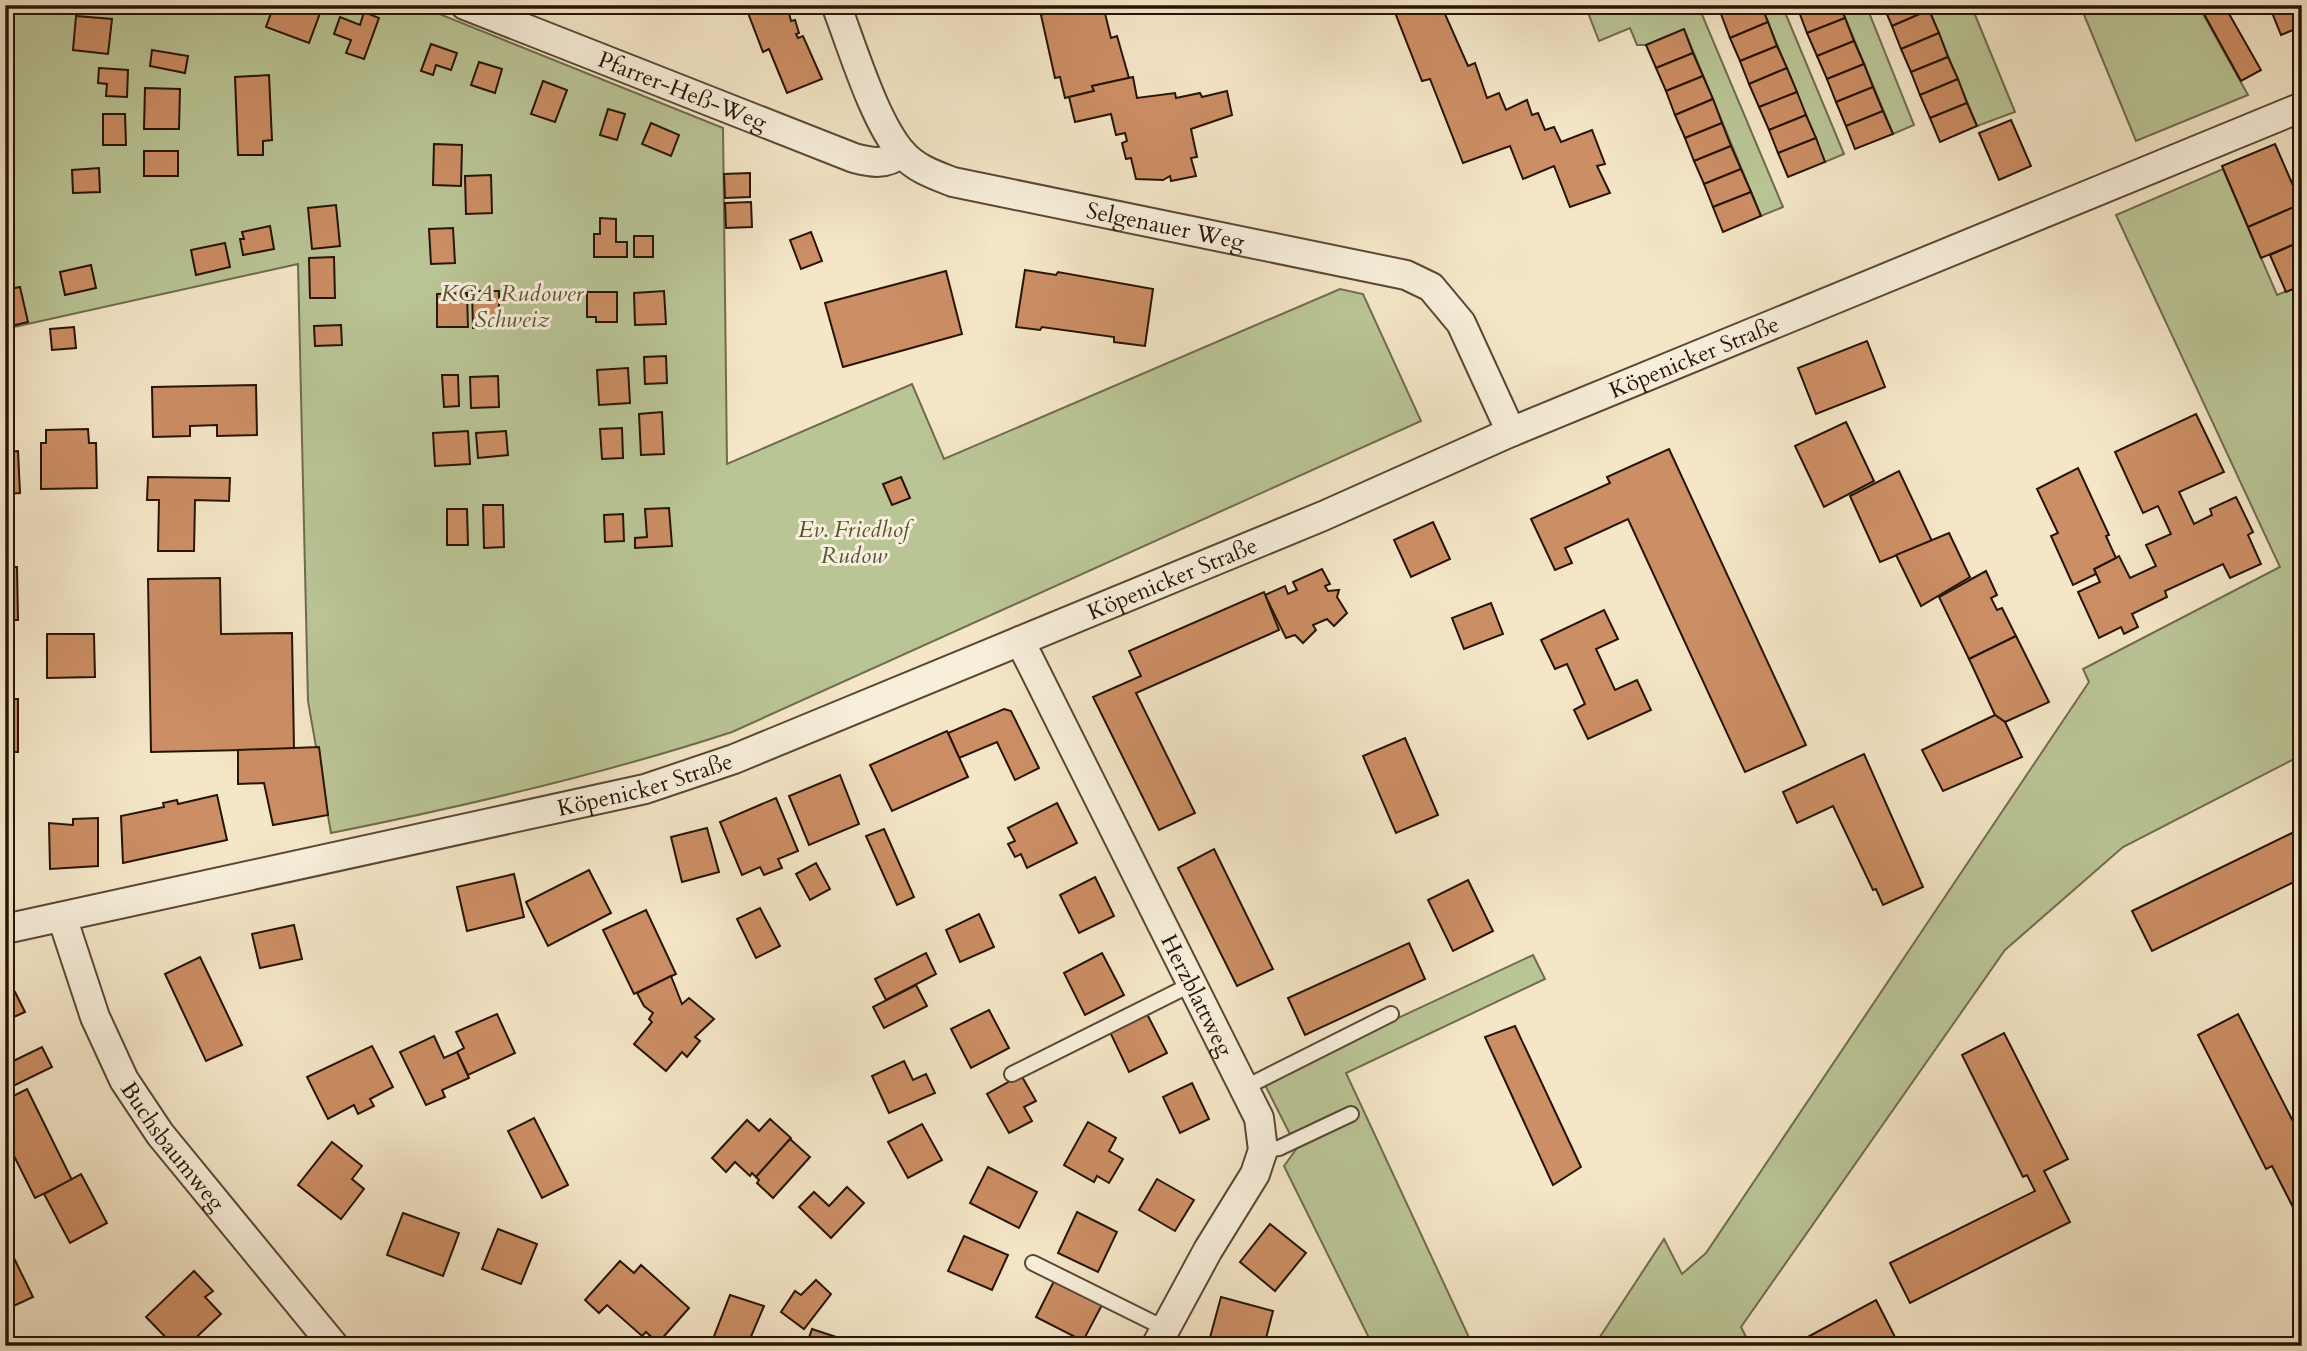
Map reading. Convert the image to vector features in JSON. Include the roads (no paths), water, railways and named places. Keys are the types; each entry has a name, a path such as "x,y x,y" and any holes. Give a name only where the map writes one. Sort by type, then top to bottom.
{"street":[{"name":"Pfarrer-Heß-Weg","path":"465,5 854,158 874,164 892,160 902,153"},
{"name":"Selgenauer Weg","path":"836,5 882,119 902,153 920,169 953,182 1406,275 1431,287 1461,323 1511,432"},
{"name":"Köpenicker Straße","path":"5,929 645,789 734,760 1323,516 1511,432 2302,107"},
{"name":"Herzblattweg","path":"1020,641 1259,1118 1263,1150"},
{"name":"Buchsbaumweg","path":"62,917 95,1017 124,1080 160,1134 334,1346"},
{"path":"1160,1337 1255,1174 1263,1150"}],"lane":[{"path":"1012,1074 1192,984"},
{"path":"1244,1088 1391,1014"},
{"path":"1263,1150 1279,1148 1351,1114"},
{"path":"1033,1263 1160,1337"}],"park label":[{"name":"KGA Rudower Schweiz","path":"512,306"},
{"name":"Ev. Friedhof Rudow","path":"854,542"}]}
